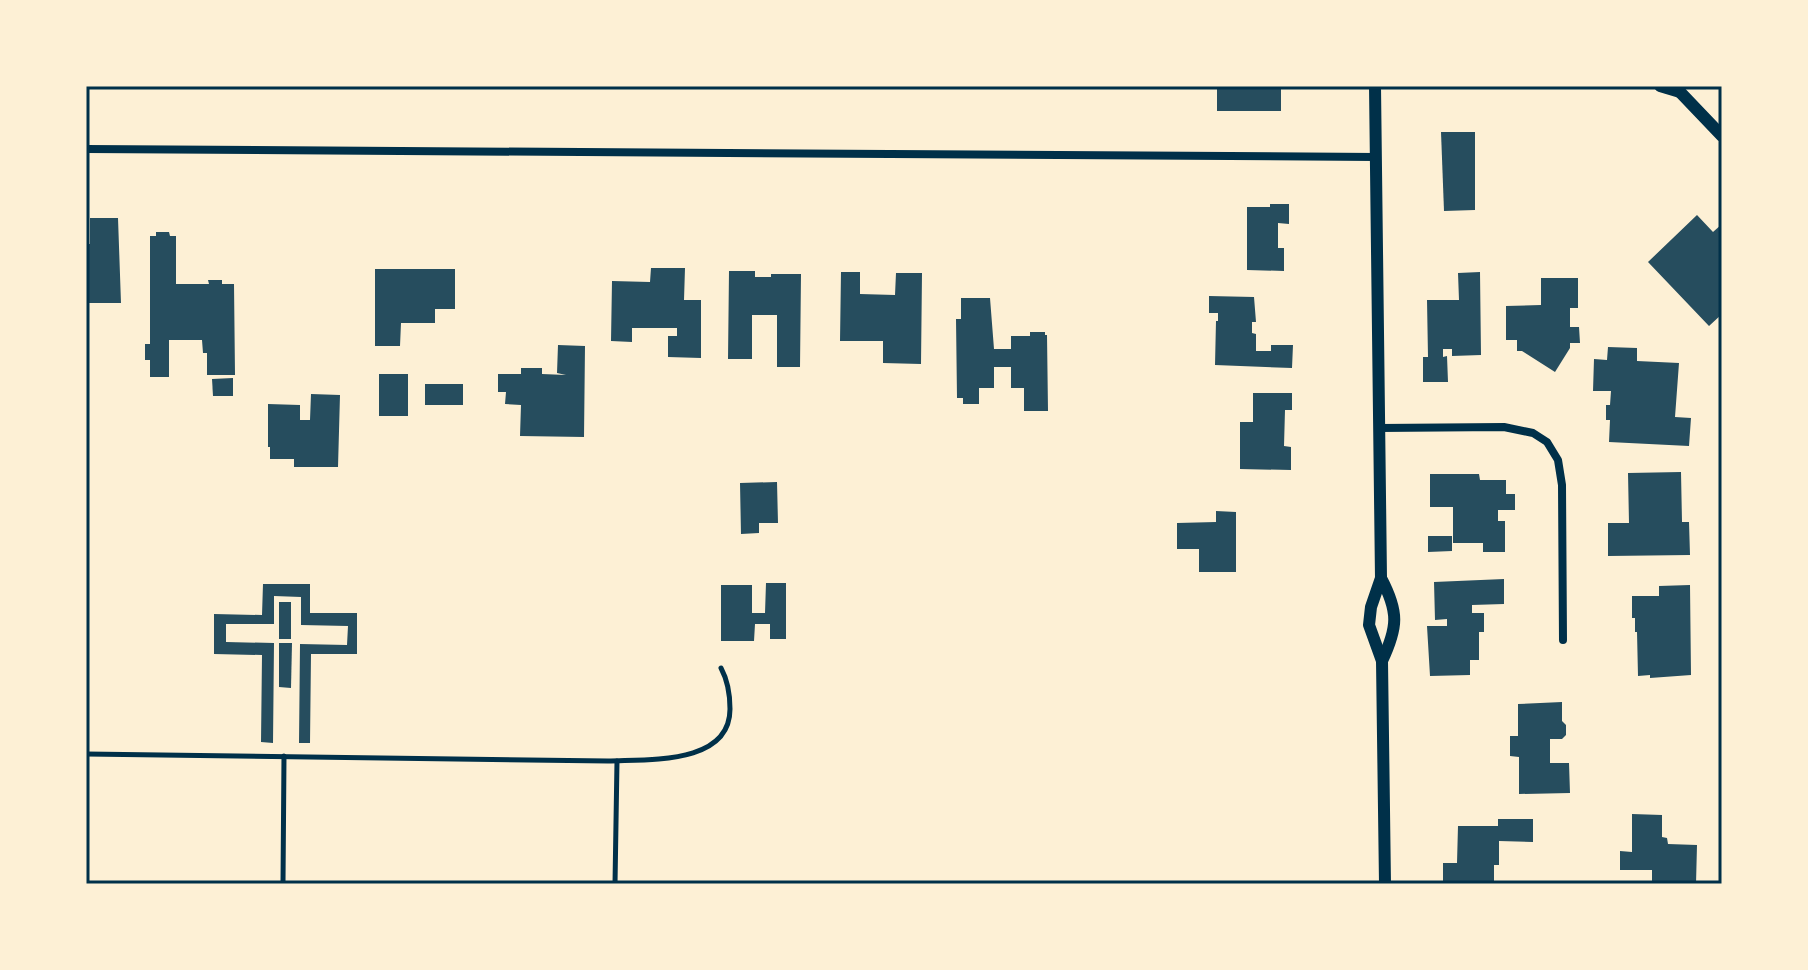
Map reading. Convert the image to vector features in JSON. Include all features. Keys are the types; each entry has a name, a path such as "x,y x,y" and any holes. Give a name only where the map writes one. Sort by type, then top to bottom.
{"street":[{"path":"1375,86 1381,578 1371,607 1369,625 1382,661 1385,884"},
{"path":"1660,86 1680,89 1722,136"},
{"path":"86,149 1376,157"},
{"path":"1379,428 1504,427 1524,430 1547,442 1558,460 1561,473 1563,640"},
{"path":"1381,578 1391,600 1395,623 1382,661"}],"lane":[{"path":"86,754 617,761 666,758 714,746 728,729 730,713 726,678 721,668"},
{"path":"283,884 284,756"},
{"path":"615,884 617,761"}],"building":[{"path":"1281,86 1281,111 1217,111 1217,87"},
{"path":"1441,132 1475,132 1475,210 1444,211"},
{"path":"1270,204 1289,204 1289,224 1278,223 1278,248 1284,248 1284,271 1247,270 1247,207 1270,207"},
{"path":"1697,215 1713,232 1722,224 1722,314 1709,326 1648,262"},
{"path":"90,218 118,218 121,303 86,303 86,244 90,244"},
{"path":"156,232 169,232 170,236 176,236 176,284 209,284 208,280 222,280 222,284 234,284 235,375 207,375 207,353 203,353 202,340 169,340 169,377 150,377 150,360 145,360 145,344 150,344 150,236 156,236"},
{"path":"651,268 685,268 684,300 701,300 701,358 668,357 668,336 677,336 677,328 632,328 632,342 611,341 612,281 650,282"},
{"path":"375,269 455,269 455,309 435,309 435,323 401,323 400,346 375,346"},
{"path":"729,271 755,271 755,277 801,274 800,367 777,367 777,315 752,315 752,359 728,359"},
{"path":"841,272 860,272 860,294 895,295 896,273 922,273 921,364 883,363 883,341 840,341"},
{"path":"1480,272 1481,355 1452,356 1452,349 1443,349 1443,357 1447,356 1448,382 1423,382 1423,357 1428,357 1427,300 1459,300 1458,273"},
{"path":"1541,278 1578,278 1578,308 1570,308 1570,327 1579,327 1580,343 1570,343 1555,372 1522,351 1517,351 1517,340 1506,340 1506,306 1541,305"},
{"path":"1209,296 1254,297 1256,322 1252,322 1252,333 1256,334 1256,351 1271,351 1271,345 1293,345 1292,368 1215,365 1218,313 1209,313"},
{"path":"961,298 990,298 994,349 1011,349 1011,336 1045,332 1048,411 1024,411 1024,388 1011,388 1011,367 994,367 994,388 979,388 979,404 963,404 963,398 957,398 956,319 961,319"},
{"path":"558,345 585,346 584,437 520,436 521,405 505,404 506,392 498,392 498,374 521,374 521,368 542,368 542,374 566,375 557,373"},
{"path":"1608,347 1637,348 1637,361 1679,363 1675,417 1691,418 1689,446 1609,442 1610,420 1606,420 1606,405 1610,405 1611,391 1593,391 1594,359 1607,360"},
{"path":"379,374 408,374 408,416 379,416"},
{"path":"233,378 233,396 213,396 212,379"},
{"path":"425,384 463,384 463,405 425,405"},
{"path":"1253,393 1292,393 1292,410 1285,410 1284,446 1291,447 1291,470 1240,469 1240,422 1253,422"},
{"path":"311,394 340,395 338,467 294,467 294,459 270,459 268,404 300,405 300,420 310,420"},
{"path":"1681,472 1682,522 1689,522 1690,555 1608,556 1608,523 1629,523 1628,473"},
{"path":"1430,474 1479,474 1480,480 1506,480 1506,494 1515,494 1515,510 1498,510 1498,521 1505,521 1505,552 1483,552 1483,543 1453,543 1453,507 1430,507"},
{"path":"777,482 778,523 759,523 759,533 741,534 740,483"},
{"path":"1216,511 1236,512 1236,572 1199,572 1199,549 1177,549 1177,523 1216,522"},
{"path":"1428,536 1452,536 1452,551 1428,552"},
{"path":"1504,579 1504,604 1472,605 1472,613 1484,613 1484,632 1479,632 1479,660 1470,660 1470,675 1430,676 1427,626 1447,626 1447,619 1435,620 1434,582"},
{"path":"766,583 786,583 786,639 770,639 770,624 755,624 754,641 721,641 721,585 752,585 752,613 765,613"},
{"path":"263,584 310,584 310,613 357,613 357,654 311,654 310,743 299,743 300,644 347,645 348,626 301,625 301,597 274,596 274,624 226,624 226,642 274,643 273,743 261,742 262,655 214,654 214,614 262,615"},
{"path":"1690,585 1691,675 1638,676 1632,596 1659,596 1659,586"},
{"path":"279,602 291,602 291,639 279,639"},
{"path":"279,643 292,643 291,688 279,687"},
{"path":"1562,702 1566,735 1562,739 1550,739 1550,763 1569,763 1570,793 1519,794 1519,757 1510,756 1510,736 1518,736 1518,704"},
{"path":"1632,814 1662,815 1662,837 1667,838 1668,844 1697,845 1696,884 1667,881 1667,884 1652,884 1652,870 1620,870 1620,851 1632,852"},
{"path":"1498,819 1533,819 1533,842 1499,841 1499,865 1494,865 1494,884 1443,884 1443,863 1457,863 1458,826 1498,826"}]}
